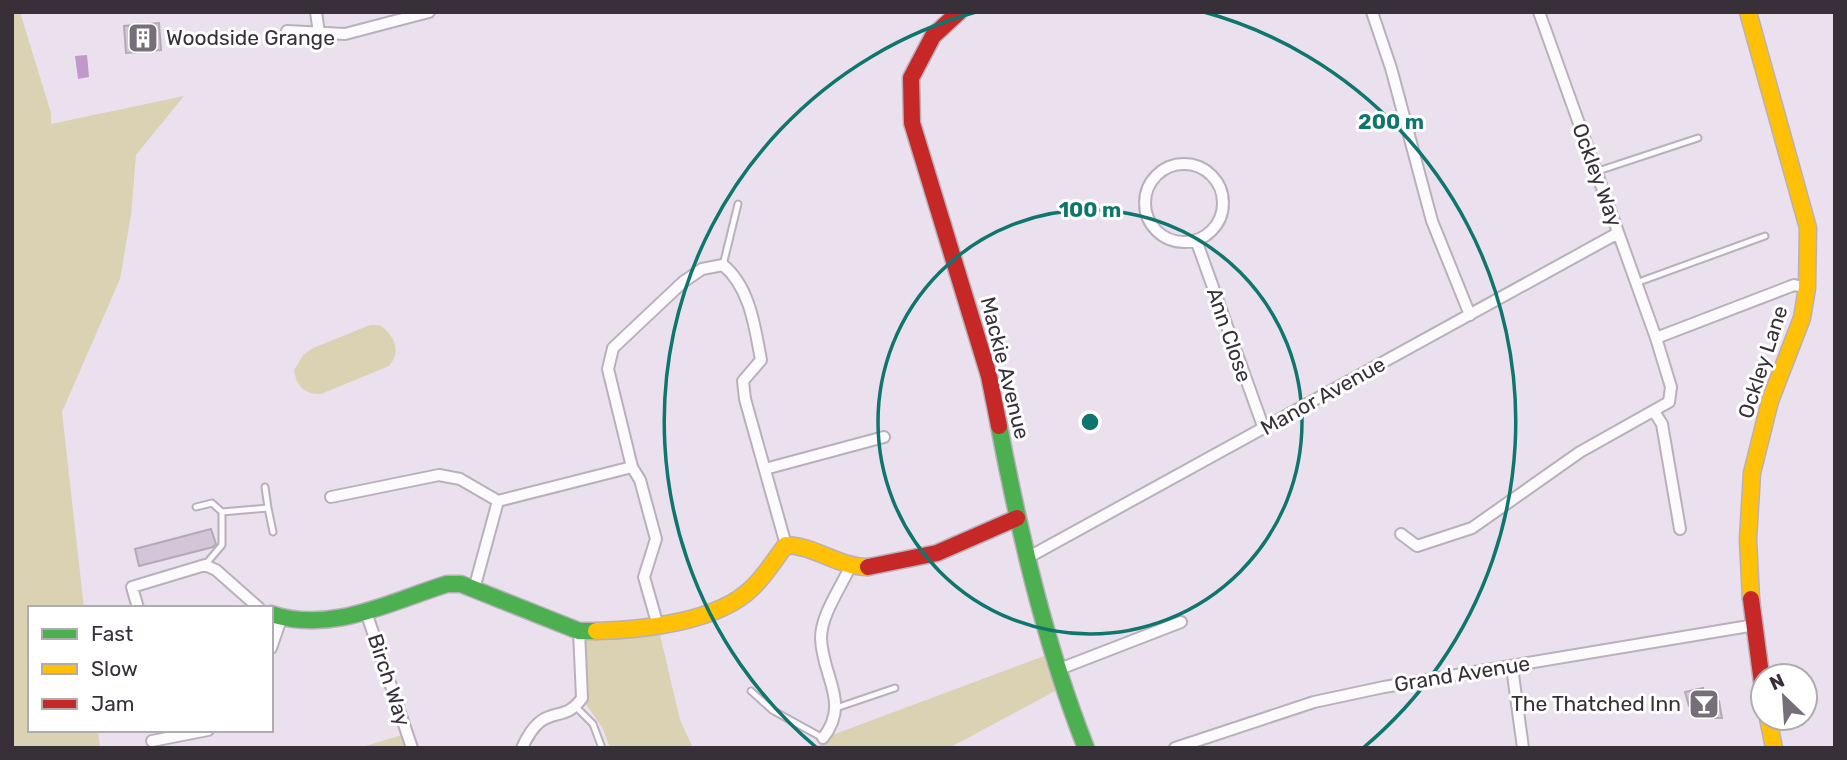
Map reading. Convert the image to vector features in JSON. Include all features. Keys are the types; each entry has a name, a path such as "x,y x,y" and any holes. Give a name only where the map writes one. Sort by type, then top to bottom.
{"street":[{"path":"316,12 320,33"},
{"path":"287,31 345,34 429,12"},
{"name":"Mackie Avenue","path":"959,12 933,36 911,78 912,123 989,376 1017,518 1057,670 1086,748"},
{"path":"1372,12 1391,68 1432,221 1470,315"},
{"name":"Ockley Way","path":"1539,12 1656,338 1671,387 1669,402 1655,412"},
{"name":"Ockley Lane","path":"1748,12 1808,228 1807,288 1802,318 1770,401 1752,473 1748,538 1760,662"},
{"path":"1195,166 1215,179 1220,190 1221,215 1216,226 1196,240 1170,240 1149,223 1145,211 1149,184 1169,167 1195,166"},
{"name":"Manor Avenue","path":"1027,558 1618,233"},
{"name":"Ann Close","path":"1196,240 1264,429"},
{"path":"659,626 644,577 656,539 640,480 632,467 608,369 613,348 683,282 702,269 723,265 741,286 761,360 743,382 751,424 786,545"},
{"path":"1656,338 1794,285 1807,288"},
{"path":"1401,534 1417,546 1472,528 1580,452 1655,412 1662,424 1680,529"},
{"path":"765,469 884,437"},
{"path":"331,497 439,475 460,480 498,501 632,467"},
{"path":"474,589 498,501"},
{"path":"273,635 276,616 311,622 366,612 447,584 474,589 579,631 659,626 701,618 751,590 786,545 804,544 850,567 881,565 943,551 1017,518"},
{"path":"137,606 132,587 205,565 216,570 257,606"},
{"path":"822,738 833,724 836,708 821,637 850,567"},
{"name":"Birch Way","path":"366,612 412,748"},
{"path":"1057,670 1181,622"},
{"name":"Grand Avenue","path":"1175,748 1314,702 1384,687 1755,625"},
{"path":"523,748 530,729 541,719 576,707 582,698 579,631"},
{"path":"1512,667 1523,748"},
{"path":"152,740 197,732"}],"lane":[{"path":"1595,173 1698,138"},
{"path":"723,265 738,204"},
{"path":"1636,283 1765,236"},
{"path":"265,487 273,532"},
{"path":"196,507 212,503 222,512 268,508"},
{"path":"205,565 222,545 222,512"},
{"path":"836,708 895,688"},
{"path":"751,691 772,710 822,738"},
{"path":"576,707 593,724 602,748"}],"shaded area":[{"path":"12,12 20,12 51,113 51,124 184,96 136,155 131,215 120,279 62,412 84,606 28,606 28,732 98,732 100,748 12,748"},
{"path":"87,55 89,77 78,79 75,56"},
{"path":"370,325 379,325 392,338 396,349 389,366 321,394 310,393 302,388 294,370 304,354"},
{"path":"658,626 680,720 693,748 610,748 603,729 582,698 579,631"},
{"path":"1044,656 1070,683 949,748 814,748 835,734"},
{"path":"406,734 412,748 358,748"}],"building":[{"name":"Woodside Grange","path":"159,23 161,50 126,53 124,26"},
{"path":"211,529 216,544 213,547 139,566 135,549"},
{"name":"The Thatched Inn","path":"1703,688 1704,696 1711,702 1719,701 1722,718 1705,718 1689,706 1685,692"}],"traffic: fast":[{"path":"999,426 1035,589 1058,669 1086,748"},
{"path":"273,614 294,619 338,618 382,607 447,584 461,584 579,631 596,631"}],"traffic: slow":[{"path":"1748,12 1808,228 1807,288 1802,318 1770,401 1752,473 1748,539 1751,599"},
{"path":"596,631 657,626 720,609 752,588 786,545 807,549 847,564 868,567"},
{"path":"1771,732 1774,748"}],"traffic: jam":[{"path":"959,12 933,36 911,78 912,123 989,376 999,426"},
{"path":"868,567 937,553 1017,518"},
{"path":"1751,599 1759,662"}],"place":[{"name":"Woodside Grange","path":"143,38"},
{"name":"The Thatched Inn","path":"1704,704"}]}
